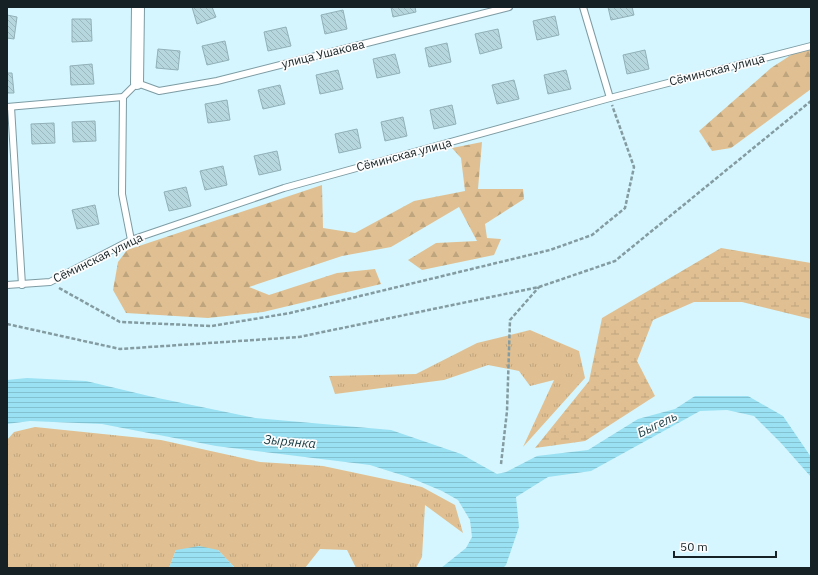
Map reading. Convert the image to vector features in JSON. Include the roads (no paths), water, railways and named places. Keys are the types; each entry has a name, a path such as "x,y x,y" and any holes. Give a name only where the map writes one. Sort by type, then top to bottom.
{"street":[{"path":"136,83 138,7"}],"lane":[{"name":"улица Ушакова","path":"136,83 158,91 217,81 509,7"},
{"path":"583,7 610,98"},
{"name":"Сёминская улица","path":"7,285 50,282 131,240 284,188 610,98 811,46"},
{"path":"22,285 9,107 123,97 136,83"},
{"path":"123,97 122,194 131,240"}],"water":[{"path":"27,378 86,381 153,397 255,418 391,430 461,454 497,474 506,472 537,456 588,450 638,419 675,409 695,396 748,396 783,416 811,457 811,477 781,443 754,416 727,410 700,411 591,471 548,477 516,497 519,527 506,565 503,568 441,568 466,548 472,537 470,520 458,500 442,491 411,478 370,465 216,446 102,424 30,421 7,424 7,380"},
{"path":"199,546 218,550 235,568 169,568 176,550"}],"water label":[{"name":"Быгель","path":"657,424"},
{"name":"Зырянка","path":"290,441"}]}
